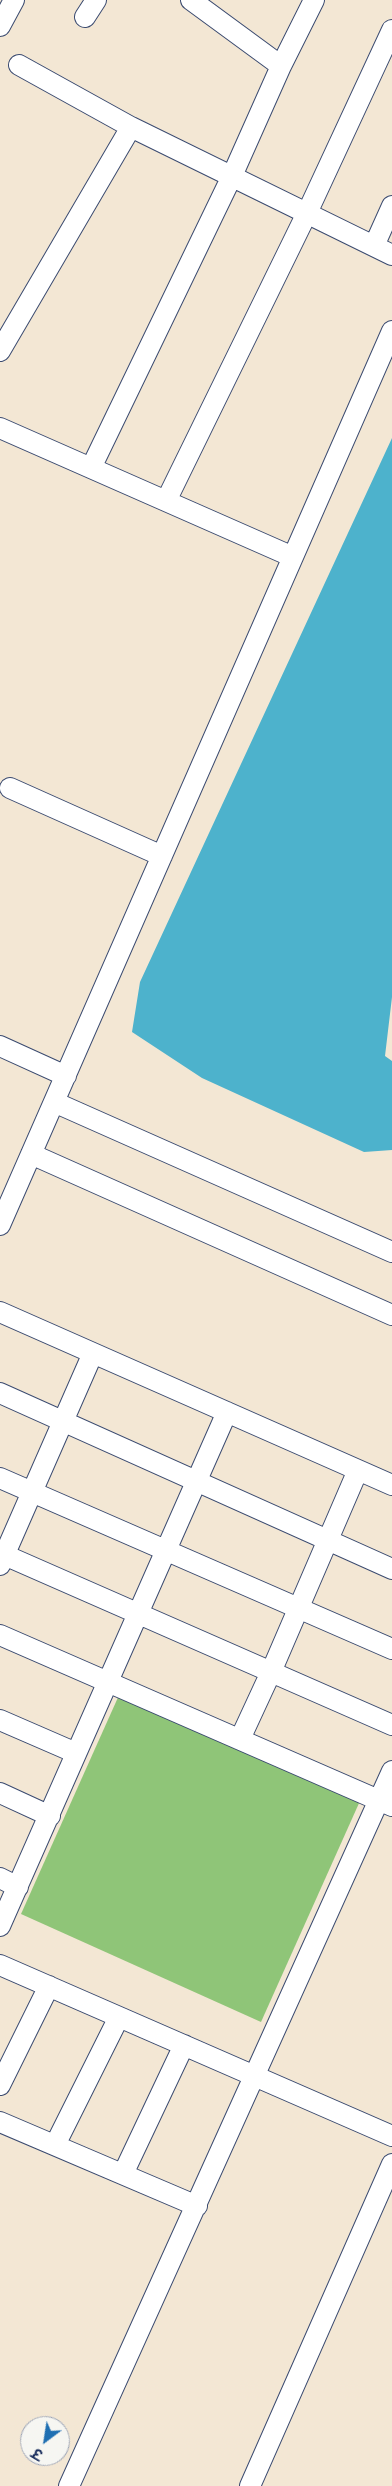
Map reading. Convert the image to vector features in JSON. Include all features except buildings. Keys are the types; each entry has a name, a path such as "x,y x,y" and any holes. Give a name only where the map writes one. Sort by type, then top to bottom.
{"street":[{"path":"0,26 14,0"},
{"path":"190,0 282,66"},
{"path":"91,468 232,176 314,0"},
{"path":"166,501 307,213 392,30"},
{"path":"19,65 131,127 383,250 392,206"},
{"path":"0,351 131,127"},
{"path":"0,1225 392,331"},
{"path":"0,428 293,557"},
{"path":"10,788 162,856"},
{"path":"0,1046 66,1076"},
{"path":"54,1102 392,1252"},
{"path":"31,1154 392,1315"},
{"path":"0,1312 392,1485"},
{"path":"93,1353 2,1558 138,1613 392,1726"},
{"path":"0,1393 392,1570"},
{"path":"0,1926 9,1883 50,1816 107,1682 227,1412"},
{"path":"240,1739 358,1470"},
{"path":"0,1478 392,1649"},
{"path":"0,1635 385,1803"},
{"path":"0,1720 76,1753"},
{"path":"70,2486 256,2077 385,1803 392,1770"},
{"path":"0,1793 50,1816"},
{"path":"0,1965 392,2136"},
{"path":"0,2085 49,1986"},
{"path":"55,2145 119,2017"},
{"path":"123,2174 184,2045"},
{"path":"0,2122 197,2206"},
{"path":"250,2486 392,2164"}],"green space":[{"path":"124,1684 364,1792 261,2022 21,1914"}],"water":[{"path":"392,438 392,997 385,1056 392,1061 392,1150 364,1152 202,1078 132,1032 140,982"}]}
